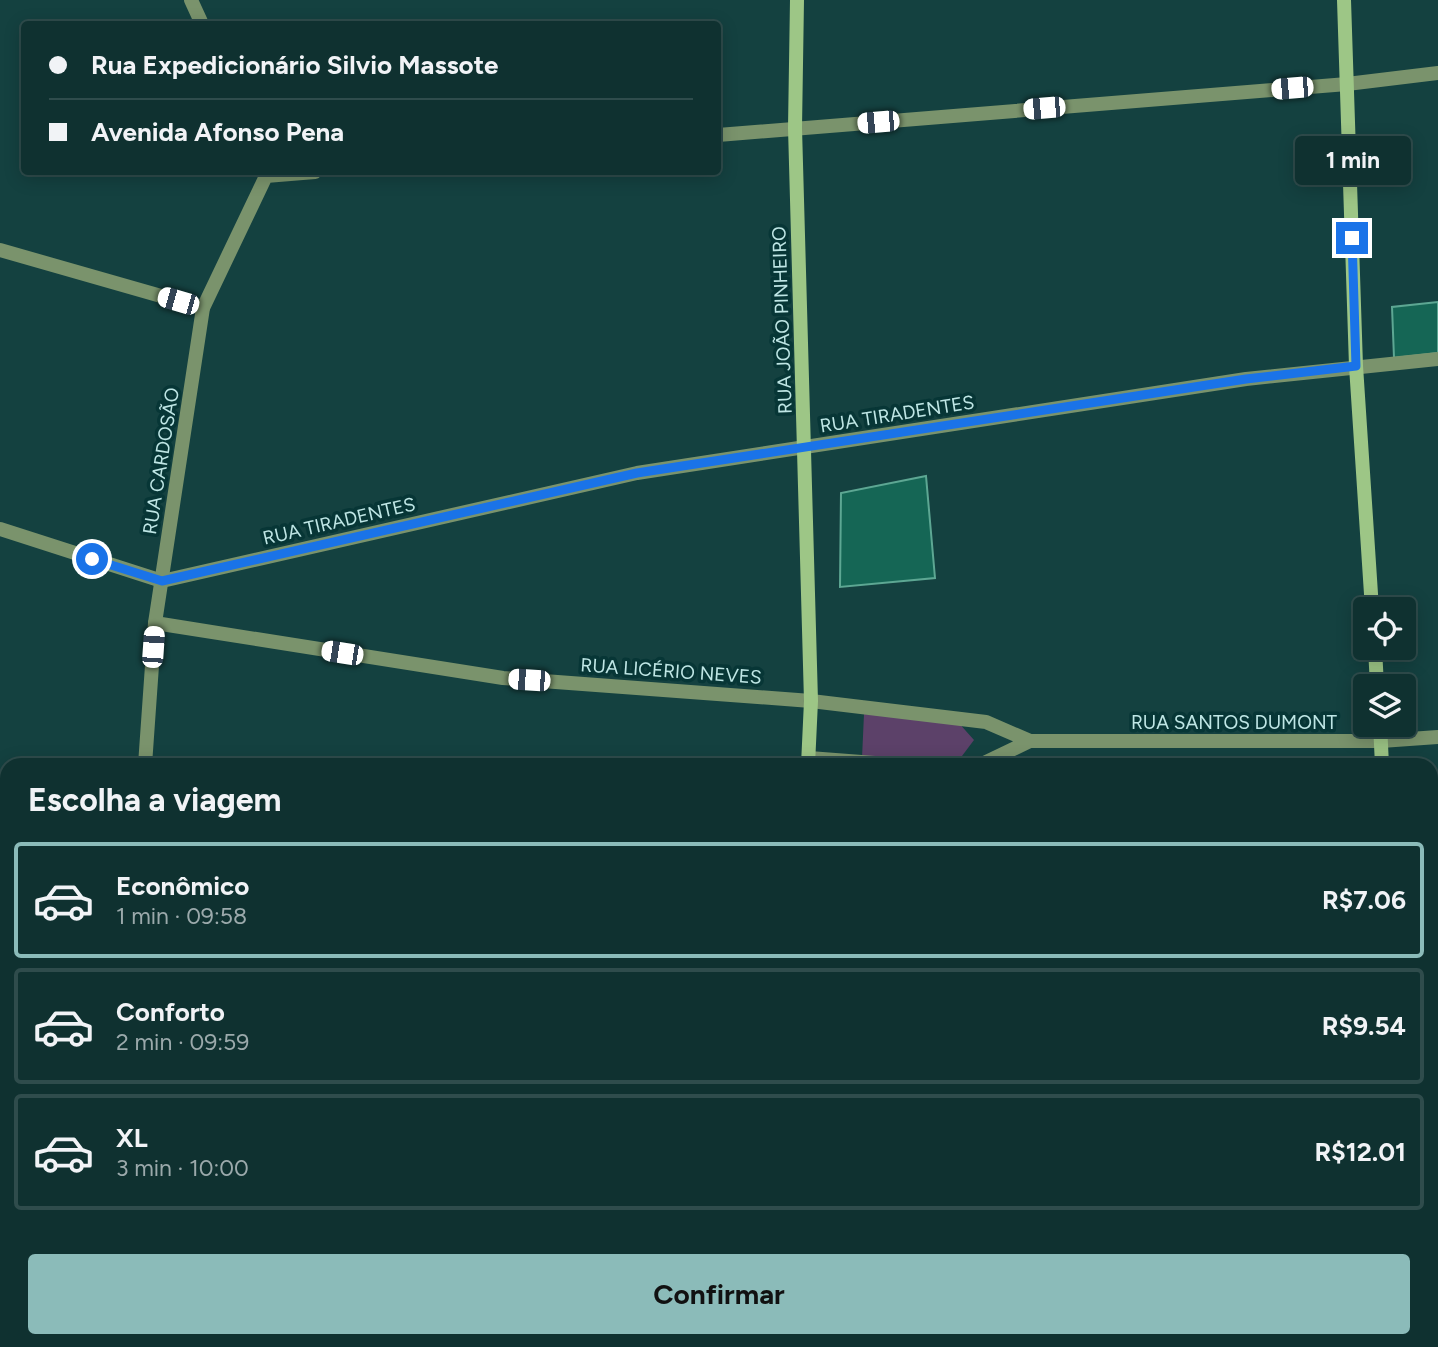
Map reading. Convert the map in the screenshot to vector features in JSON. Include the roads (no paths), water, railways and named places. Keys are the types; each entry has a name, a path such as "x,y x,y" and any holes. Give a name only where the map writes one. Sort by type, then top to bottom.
{"main road":[{"name":"RUA JOÃO PINHEIRO","path":"797,0 795,128 806,447 811,701 809,758"},
{"path":"1345,0 1356,366 1371,597"},
{"path":"1381,737 1382,758"}],"street":[{"path":"191,0 200,21"},
{"path":"721,135 1347,84 1438,73"},
{"name":"RUA CARDOSÃO","path":"145,758 155,623 203,308 265,175"},
{"path":"0,250 203,308"},
{"name":"RUA TIRADENTES","path":"162,581 637,473 1246,379 1438,359"},
{"path":"0,529 162,581"},
{"name":"RUA LICÉRIO NEVES","path":"155,623 503,678 811,701"},
{"name":"RUA SANTOS DUMONT","path":"811,701 986,722 1030,741 1381,741 1438,737"},
{"name":"RUA SANTOS DUMONT","path":"994,758 1030,741"}]}
